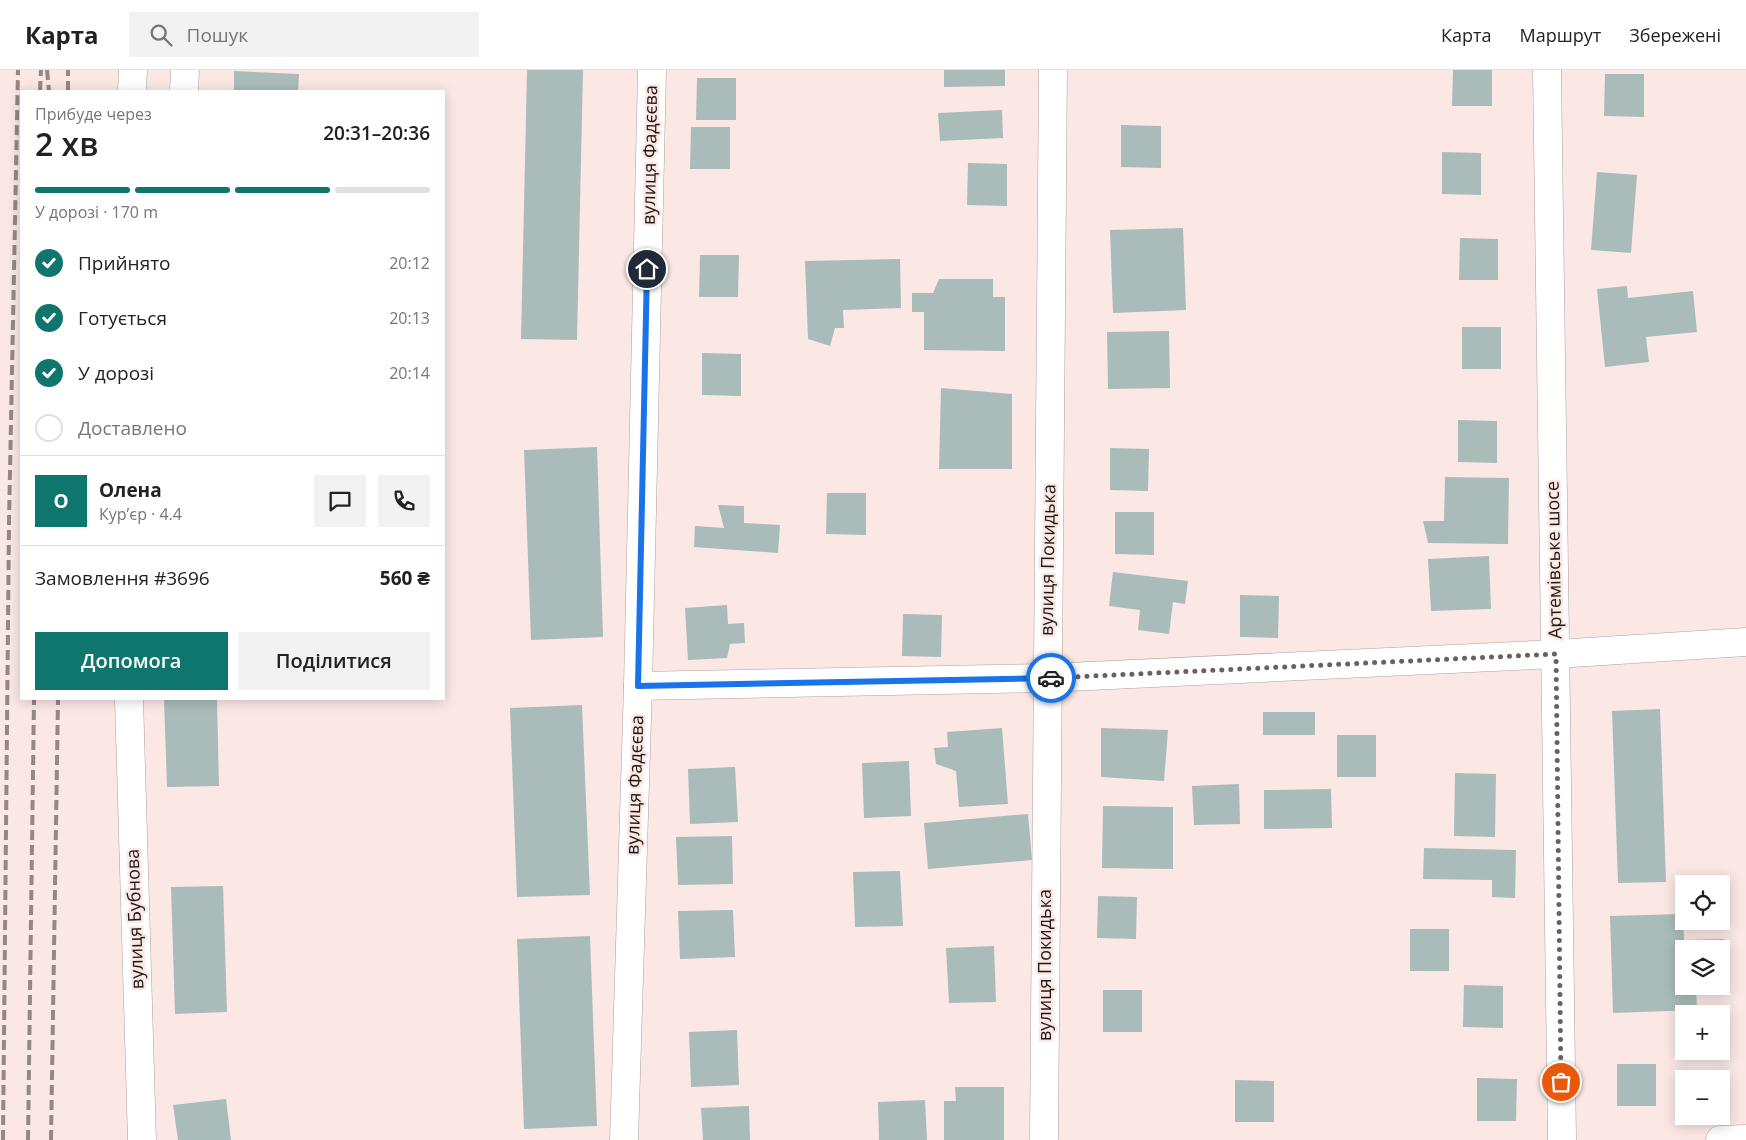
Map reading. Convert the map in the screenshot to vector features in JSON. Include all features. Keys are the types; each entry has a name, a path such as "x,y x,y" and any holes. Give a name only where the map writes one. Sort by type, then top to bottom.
{"street":[{"path":"132,90 133,70"},
{"path":"184,90 185,70"},
{"name":"вулиця Фадєєва","path":"624,1140 638,686 652,70"},
{"name":"вулиця Покидька","path":"1044,1140 1053,70"},
{"name":"Артемівське шосе","path":"1547,70 1562,1140"},
{"path":"638,686 1047,678 1556,654 1746,642"},
{"name":"вулиця Бубнова","path":"129,700 142,1140"},
{"path":"1720,1140 1746,1139"}],"building":[{"path":"527,70 583,70 577,340 521,339"},
{"path":"944,70 1005,70 1005,86 944,87"},
{"path":"1453,70 1492,70 1492,106 1452,106"},
{"path":"234,71 299,74 298,90 234,90"},
{"path":"1605,74 1644,74 1644,117 1604,116"},
{"path":"697,78 736,78 736,120 696,120"},
{"path":"1002,110 1003,138 940,141 938,113"},
{"path":"1121,125 1161,126 1161,168 1121,167"},
{"path":"691,127 730,127 730,169 690,169"},
{"path":"1442,152 1481,153 1481,195 1442,194"},
{"path":"968,163 1007,164 1007,206 967,205"},
{"path":"1597,172 1637,175 1631,253 1591,250"},
{"path":"1183,228 1186,310 1113,313 1110,230"},
{"path":"1460,238 1498,239 1498,280 1459,280"},
{"path":"700,255 739,255 738,297 699,297"},
{"path":"900,259 901,308 843,310 844,328 835,328 830,346 808,339 805,261"},
{"path":"939,279 993,279 993,297 1005,297 1005,351 924,350 924,312 912,312 912,293 933,293"},
{"path":"1627,286 1628,298 1693,291 1697,332 1646,337 1649,362 1605,367 1597,289"},
{"path":"1462,327 1501,327 1501,369 1462,369"},
{"path":"1169,331 1170,388 1108,389 1107,332"},
{"path":"702,353 741,354 741,396 702,395"},
{"path":"941,388 1012,394 1012,469 939,469"},
{"path":"1458,420 1497,421 1497,463 1458,462"},
{"path":"597,447 603,637 531,640 524,450"},
{"path":"1110,448 1149,449 1148,491 1110,490"},
{"path":"1445,477 1509,478 1508,544 1428,543 1423,521 1444,521"},
{"path":"827,493 866,493 866,535 826,534"},
{"path":"718,505 744,506 744,523 780,525 778,553 694,547 695,526 724,528"},
{"path":"1115,512 1154,512 1154,555 1115,554"},
{"path":"1489,556 1491,609 1431,611 1428,559"},
{"path":"1113,572 1188,581 1185,604 1173,602 1169,634 1138,630 1140,610 1109,606"},
{"path":"1240,595 1279,596 1278,638 1240,637"},
{"path":"727,605 728,624 744,623 745,643 730,644 727,658 688,660 685,608"},
{"path":"903,614 942,615 941,657 902,656"},
{"path":"164,700 217,700 219,786 167,787"},
{"path":"582,705 590,895 517,897 510,708"},
{"path":"1660,709 1666,882 1618,883 1612,711"},
{"path":"1263,712 1315,712 1315,735 1263,735"},
{"path":"1002,728 1008,804 959,807 956,771 936,764 934,748 948,747 947,732"},
{"path":"1101,728 1168,730 1164,781 1101,777"},
{"path":"1337,735 1376,735 1376,777 1337,777"},
{"path":"909,761 911,816 864,818 862,763"},
{"path":"735,767 738,822 690,824 688,769"},
{"path":"1455,773 1496,774 1495,837 1454,836"},
{"path":"1239,784 1240,824 1194,825 1192,786"},
{"path":"1331,789 1332,828 1264,829 1264,790"},
{"path":"1103,806 1173,807 1173,869 1102,868"},
{"path":"1028,814 1032,860 928,869 924,823"},
{"path":"732,836 733,884 678,885 676,837"},
{"path":"1424,848 1516,850 1515,898 1492,897 1492,880 1423,879"},
{"path":"900,871 903,926 855,927 853,872"},
{"path":"223,886 227,1012 175,1014 171,887"},
{"path":"1098,896 1137,897 1136,939 1097,938"},
{"path":"733,910 735,957 680,959 678,911"},
{"path":"1675,914 1675,930 1684,930 1684,940 1675,940 1675,995 1696,995 1697,1005 1675,1005 1675,1011 1613,1013 1610,916"},
{"path":"1410,929 1449,929 1449,971 1410,971"},
{"path":"590,936 597,1126 524,1129 517,939"},
{"path":"1724,939 1724,940 1684,940"},
{"path":"994,946 996,1002 949,1003 946,948"},
{"path":"1464,985 1503,986 1503,1028 1463,1027"},
{"path":"1103,990 1142,990 1142,1032 1103,1032"},
{"path":"737,1030 739,1085 691,1087 689,1032"},
{"path":"1617,1064 1656,1064 1656,1106 1617,1106"},
{"path":"1477,1078 1517,1079 1516,1121 1477,1121"},
{"path":"1235,1080 1274,1081 1274,1122 1235,1122"},
{"path":"955,1087 1004,1087 1004,1140 944,1140 944,1101 956,1101"},
{"path":"226,1099 231,1140 178,1140 173,1105"},
{"path":"925,1100 927,1140 879,1140 878,1102"},
{"path":"749,1106 750,1140 703,1140 701,1108"}],"railway":[{"path":"3,1140 9,522 18,70"},
{"path":"40,90 41,70"},
{"path":"47,70 49,90"},
{"path":"68,70 68,90"},
{"path":"28,1140 34,700"},
{"path":"51,1140 58,700"}],"way so far":[{"path":"1051,678 1556,654 1561,1082"}],"route":[{"path":"647,269 638,686 1051,678"}]}
